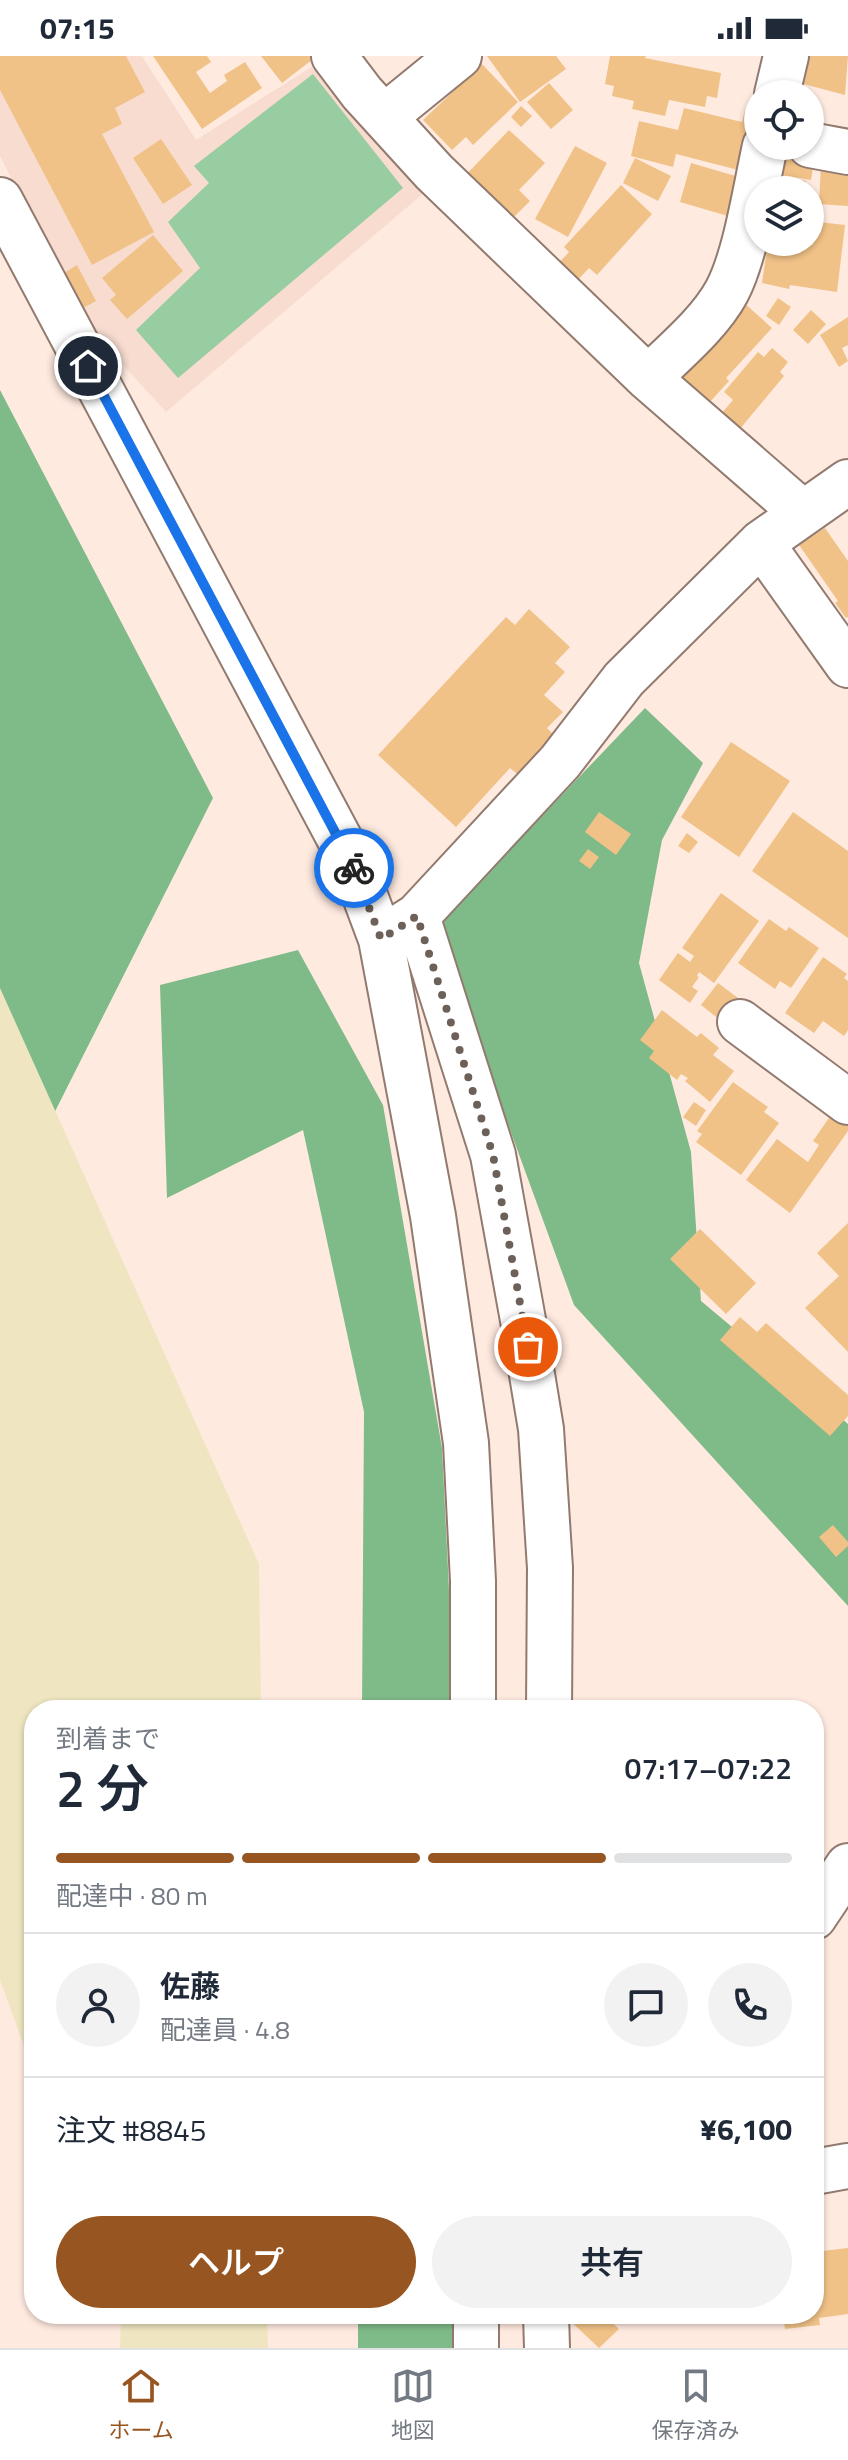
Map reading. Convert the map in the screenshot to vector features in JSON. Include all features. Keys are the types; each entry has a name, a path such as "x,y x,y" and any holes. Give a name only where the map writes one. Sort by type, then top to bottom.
{"street":[{"path":"334,56 434,172 648,378 802,512"},
{"path":"384,117 459,56"},
{"path":"780,80 786,56"},
{"path":"824,148 848,152"},
{"path":"648,378 695,332 727,291 741,250 762,160"},
{"path":"0,200 353,864 399,928 493,1155 541,1429 550,1568 549,1700"},
{"path":"399,928 560,762 624,679 761,543 848,482"},
{"path":"761,543 848,665"},
{"path":"399,928 433,1216 466,1443 473,1581 473,1700"},
{"path":"740,1022 848,1102"},
{"path":"824,1902 848,1866"},
{"path":"824,2170 848,2166"},
{"path":"476,2324 476,2348"},
{"path":"546,2324 547,2348"}],"shaded area":[{"path":"0,56 142,56 196,140 321,61 425,192 166,412 83,321 0,156"}],"green space":[{"path":"313,74 403,188 178,378 136,330 200,268 168,222 209,183 194,166"},
{"path":"0,390 213,798 25,1171 0,1104"},
{"path":"645,708 703,763 662,840 639,963 691,1152 701,1301 848,1424 848,1606 574,1305 436,927"},
{"path":"298,950 383,1105 442,1448 455,1700 362,1700 364,1412 303,1130 167,1198 160,985"},
{"path":"358,2324 458,2324 458,2348 358,2348"}],"sand":[{"path":"0,988 259,1564 261,1700 24,1700 24,2046 0,1980"},
{"path":"121,2324 267,2324 268,2348 120,2348"}],"building":[{"path":"0,56 126,56 145,92 115,108 122,124 102,134 154,232 92,265 0,90"},
{"path":"153,56 207,56 211,62 196,72 210,93 227,81 224,75 245,62 262,88 202,129"},
{"path":"261,56 317,56 282,83"},
{"path":"487,56 556,56 566,69 520,102"},
{"path":"610,56 646,56 721,73 717,98 707,96 705,107 669,100 665,116 632,109 634,101 612,96 614,86 605,84"},
{"path":"807,56 848,56 845,95 824,89 824,80 801,80"},
{"path":"482,64 518,102 473,145 466,137 452,150 423,120"},
{"path":"549,83 573,110 551,129 527,102"},
{"path":"521,106 532,116 521,127 511,117"},
{"path":"684,108 742,122 744,114 744,160 753,160 750,173 676,154 673,167 631,156 639,121 678,130"},
{"path":"509,130 545,163 519,190 530,201 511,220 462,179"},
{"path":"161,139 192,185 163,204 133,158"},
{"path":"575,146 607,163 568,237 535,219"},
{"path":"635,158 671,176 658,201 623,183"},
{"path":"777,160 814,161 812,176 775,174"},
{"path":"691,163 744,179 744,198 738,219 680,202"},
{"path":"821,164 848,166 848,206 824,204 824,176 820,176"},
{"path":"621,185 652,214 597,275 589,268 575,283 556,266 569,252 564,247"},
{"path":"824,223 845,225 837,292 790,285 789,289 762,283 766,256 824,256"},
{"path":"153,235 183,271 127,319 110,300 116,295 102,278"},
{"path":"77,265 96,301 83,308 64,273"},
{"path":"778,298 791,307 779,325 766,316"},
{"path":"742,301 772,328 726,378 729,381 708,404 675,373"},
{"path":"811,310 826,324 808,344 793,330"},
{"path":"848,317 848,345 842,348 848,361 839,367 820,335"},
{"path":"772,348 788,362 780,372 784,376 739,430 720,415 733,400 724,392 758,352 764,357"},
{"path":"825,528 848,561 846,618 835,603 838,601 799,545"},
{"path":"529,609 570,647 555,663 565,672 544,695 563,712 547,728 557,738 521,777 510,768 456,827 378,755 506,617 515,625"},
{"path":"731,742 790,781 739,857 681,817"},
{"path":"599,812 631,834 616,855 585,832"},
{"path":"793,812 848,851 848,938 752,871"},
{"path":"687,833 698,842 689,853 678,846"},
{"path":"588,849 599,857 590,869 579,861"},
{"path":"721,893 759,921 714,983 699,972 692,987 698,991 690,1003 659,980 678,953 690,962 694,956 682,948"},
{"path":"769,919 786,931 789,927 819,948 791,988 780,981 775,989 738,963"},
{"path":"823,957 847,974 844,978 848,981 848,1030 844,1036 823,1021 814,1033 785,1013"},
{"path":"718,983 742,1001 725,1024 701,1005"},
{"path":"662,1010 697,1037 701,1033 719,1048 713,1055 734,1071 710,1102 685,1081 688,1078 681,1074 677,1080 649,1058 654,1051 640,1040"},
{"path":"733,1082 768,1107 764,1112 779,1123 741,1175 696,1142 702,1134 697,1131"},
{"path":"694,1102 706,1110 696,1126 683,1117"},
{"path":"833,1112 848,1123 848,1131 790,1213 746,1180 777,1139 808,1162 819,1145 813,1141"},
{"path":"848,1223 848,1352 805,1308 839,1276 817,1253"},
{"path":"700,1229 756,1283 726,1314 670,1259"},
{"path":"740,1317 757,1332 766,1323 848,1395 848,1416 830,1436 720,1340"},
{"path":"833,1525 848,1542 848,1546 836,1557 819,1537"},
{"path":"848,2248 848,2314 824,2317 824,2251"},
{"path":"574,2324 614,2324 619,2329 599,2348"},
{"path":"784,2324 820,2325 785,2329"}],"way so far":[{"path":"354,868 381,939 417,916 493,1155 528,1347"}],"route":[{"path":"88,366 354,868"}]}
